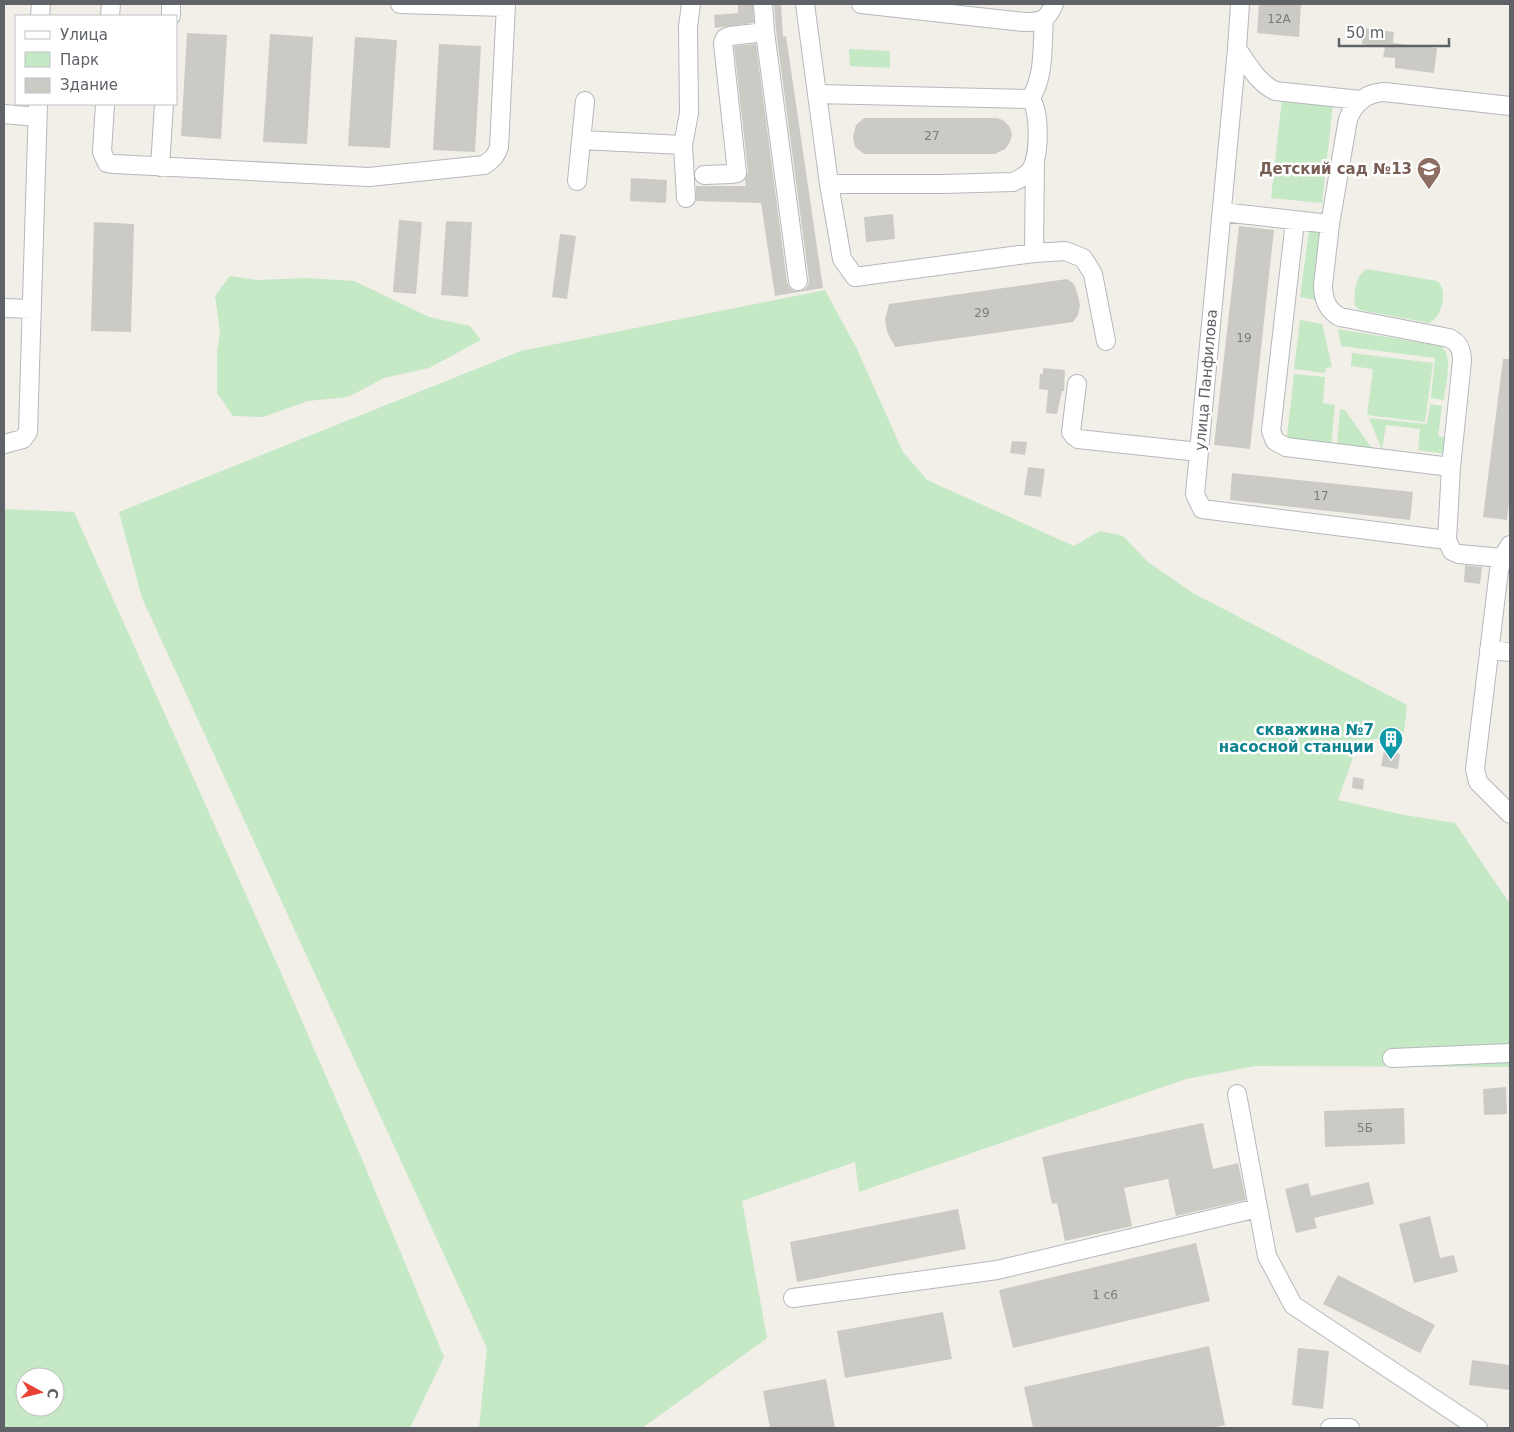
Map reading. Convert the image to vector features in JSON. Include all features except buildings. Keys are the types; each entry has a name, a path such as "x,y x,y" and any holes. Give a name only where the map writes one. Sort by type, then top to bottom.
{"street":[{"path":"105,105 102,152 108,163 369,178 484,165 497,154 499,146 506,5 400,4"},
{"path":"686,198 683,145 689,113 688,27 690,4"},
{"path":"763,4 765,32 798,281"},
{"path":"805,4 829,184 842,260 855,277 1034,253 1065,251 1083,258 1093,274 1106,341"},
{"path":"861,4 1024,22 1036,22 1044,19 1050,13 1054,4"},
{"name":"улица Панфилова","path":"1240,4 1195,494 1202,509 1447,540"},
{"path":"1030,99 1040,80 1044,19"},
{"path":"704,175 737,172 722,43 725,38 730,36 765,32"},
{"path":"1237,49 1258,79 1274,92 1360,100"},
{"path":"1510,106 1384,92 1369,94 1360,100 1348,119 1330,224 1323,294 1331,311 1346,319 1449,338 1458,343 1461,349 1462,362 1451,467 1447,540 1452,551 1459,554 1506,552 1499,570 1475,769 1476,776 1481,785 1510,814"},
{"path":"817,94 1030,99 1034,103 1038,114 1035,159 1034,253"},
{"path":"578,180 585,101"},
{"path":"160,167 164,105"},
{"path":"4,114 37,110 28,432 24,439 4,444"},
{"path":"582,140 683,145"},
{"path":"829,184 1012,182 1031,170 1035,159"},
{"path":"1222,212 1330,224"},
{"path":"1295,221 1271,431 1275,441 1286,448 1451,467"},
{"path":"4,308 32,309"},
{"path":"1077,384 1071,432 1078,439 1199,452"},
{"path":"1490,650 1510,652"},
{"path":"1392,1058 1510,1053"},
{"path":"1238,1094 1267,1256 1293,1305 1478,1428"},
{"path":"793,1298 998,1270 1258,1208"},
{"path":"1330,1428 1350,1428"}],"green space":[{"path":"849,49 890,51 890,68 850,66"},
{"path":"1282,99 1333,105 1322,203 1271,198"},
{"path":"1313,229 1321,230 1324,234 1316,300 1300,297 1309,231"},
{"path":"1367,269 1437,281 1441,285 1443,297 1440,309 1434,320 1429,323 1360,310 1355,306 1355,290 1360,275"},
{"path":"230,276 256,280 307,278 354,281 429,317 470,326 481,340 429,368 384,378 348,397 308,401 263,417 233,416 217,393 217,353 220,331 215,296"},
{"path":"825,290 856,347 903,452 927,480 1074,546 1100,531 1123,536 1148,562 1193,593 1407,705 1404,732 1358,743 1338,800 1404,815 1455,823 1510,904 1510,1067 1255,1066 1186,1079 859,1192 855,1162 742,1201 767,1338 642,1428 479,1428 487,1348 142,598 119,512 521,351"},
{"path":"1300,320 1322,324 1332,367 1326,368 1325,373 1294,369"},
{"path":"1338,329 1441,346 1445,350 1448,363 1444,400 1431,398 1435,358 1341,346"},
{"path":"1352,353 1433,363 1425,422 1367,415 1373,369 1351,366"},
{"path":"1294,374 1325,377 1323,403 1335,405 1331,446 1291,440 1287,436"},
{"path":"1430,404 1442,406 1438,436 1449,438 1445,454 1418,450 1420,429 1386,425 1382,450 1369,418 1427,424"},
{"path":"1340,409 1345,410 1373,450 1337,445"},
{"path":"4,509 74,512 282,975 361,1157 444,1357 410,1428 4,1428"}],"place":[{"name":"Детский сад №13","path":"1429,190"},
{"name":"скважина №7 насосной станции","path":"1391,760"}]}
